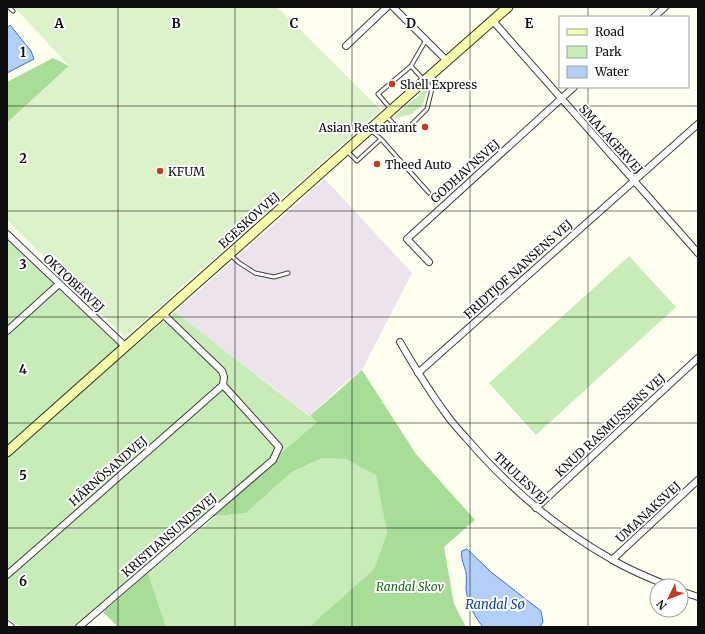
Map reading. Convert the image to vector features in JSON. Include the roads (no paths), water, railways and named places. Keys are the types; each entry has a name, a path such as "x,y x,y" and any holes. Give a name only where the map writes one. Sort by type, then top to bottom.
{"street":[{"path":"346,46 387,7"},
{"path":"393,7 447,61"},
{"name":"EGESKOVVEJ","path":"7,452 508,7"},
{"path":"655,16 665,7"},
{"name":"SMALAGERVEJ","path":"493,21 634,181 697,249"},
{"path":"561,99 573,88"},
{"name":"GODHAVNSVEJ","path":"429,262 407,239 561,99"},
{"name":"FRIDTJOF NANSENS VEJ","path":"418,373 698,124"},
{"name":"OKTOBERVEJ","path":"7,234 126,347"},
{"path":"7,331 59,284"},
{"path":"163,314 222,371 224,377 223,384"},
{"name":"THULESVEJ","path":"400,342 418,373 449,418 480,455 510,485 536,508 573,536 612,560 651,578"},
{"name":"KNUD RASMUSSENS VEJ","path":"536,508 698,358"},
{"name":"KRISTIANSUNDSVEJ","path":"79,627 273,460 278,448 223,384"},
{"name":"HÄRNÖSANDVEJ","path":"7,575 223,384"},
{"name":"UMANAKSVEJ","path":"612,560 698,480"},
{"path":"7,624 11,627"}],"lane":[{"path":"9,7 13,11"},
{"path":"411,66 432,89 427,109 410,126 397,127 378,94 411,66 426,40"},
{"path":"369,129 381,139 429,193"},
{"path":"346,150 357,161 381,139"},
{"path":"230,254 239,263 255,273 274,277 288,273"}],"water":[{"path":"10,25 31,51 34,59 7,73 7,28"},
{"name":"Randal Sø","path":"467,549 491,572 541,611 543,622 540,627 483,627 472,610 468,600 466,575 462,560 462,551"}],"place":[{"name":"Shell Express","path":"392,84"},
{"name":"Asian Restaurant","path":"425,127"},
{"name":"Theed Auto","path":"377,164"},
{"name":"KFUM","path":"160,171"}],"park label":[{"name":"Randal Skov","path":"410,586"}]}
